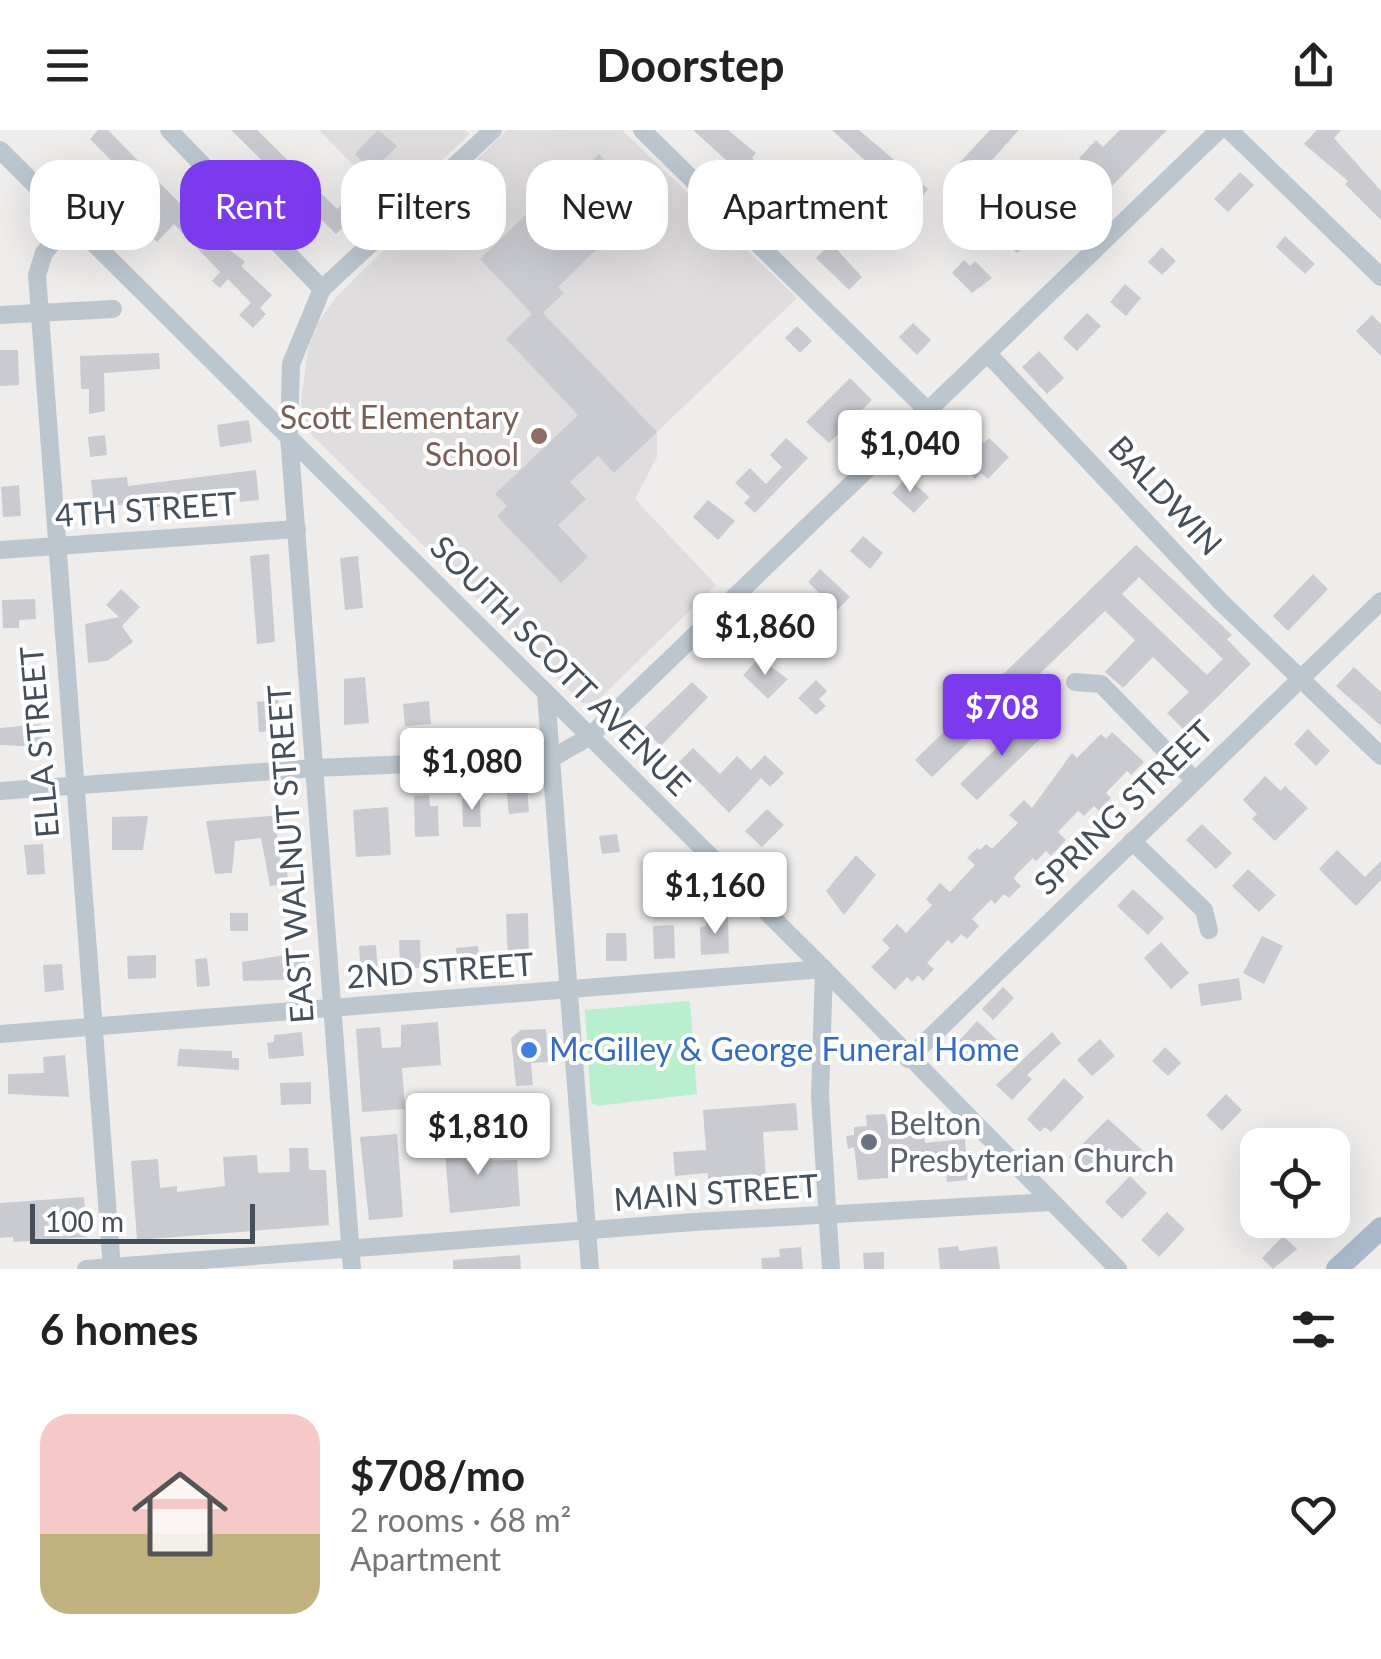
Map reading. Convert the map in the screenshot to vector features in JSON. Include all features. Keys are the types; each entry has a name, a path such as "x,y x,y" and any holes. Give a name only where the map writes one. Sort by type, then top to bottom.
{"main road":[{"path":"1337,1269 1381,1228"}],"street":[{"path":"169,130 322,289 493,130"},
{"path":"642,130 929,412"},
{"path":"0,791 315,768 552,758 589,736 1219,130"},
{"path":"1229,130 1381,278"},
{"name":"SOUTH SCOTT AVENUE","path":"0,150 30,180"},
{"name":"ELLA STREET","path":"47,250 37,275 54,546 112,1268"},
{"name":"SOUTH SCOTT AVENUE","path":"101,250 824,969 1118,1269"},
{"name":"EAST WALNUT STREET","path":"322,289 292,364 289,435 352,1269"},
{"path":"0,315 112,309"},
{"name":"BALDWIN","path":"988,354 1222,602 1381,756"},
{"name":"4TH STREET","path":"0,550 297,529"},
{"name":"SPRING STREET","path":"908,1059 1381,601"},
{"path":"1075,682 1101,684 1194,781"},
{"path":"546,693 590,1269"},
{"path":"1132,841 1204,910 1210,930"},
{"path":"824,969 820,1096 831,1269"},
{"name":"2ND STREET","path":"0,1034 571,992 824,969"},
{"name":"MAIN STREET","path":"86,1269 350,1246 1051,1202"}],"shaded area":[{"path":"319,130 465,130 470,134 442,160 349,160"},
{"path":"507,130 622,130 653,160 526,160 526,250 668,250 668,174 688,193 688,250 747,250 797,298 657,432 657,457 635,499 716,585 595,703 582,703 306,429 301,402 308,349 318,323 336,297 384,250 506,250 506,160 476,160"}],"green space":[{"path":"690,1001 697,1094 597,1106 591,1102 585,1010"}],"building":[{"path":"98,130 108,130 137,160 111,160 90,139"},
{"path":"231,130 257,130 287,160 261,160"},
{"path":"378,130 397,146 384,160 361,160 355,154"},
{"path":"693,130 728,130 756,153 754,160 726,160"},
{"path":"832,130 859,130 894,160 864,160"},
{"path":"990,130 1019,130 992,160 962,160"},
{"path":"1120,130 1167,130 1112,186 1112,160 1079,158 1096,140 1103,147"},
{"path":"1317,130 1341,130 1334,138 1381,191 1381,220 1345,184 1348,181 1304,144"},
{"path":"1240,172 1254,185 1228,212 1214,199"},
{"path":"160,183 180,203 180,230 174,224 160,239"},
{"path":"321,193 337,209 341,205 341,229 336,234 321,219"},
{"path":"526,215 526,250 596,250 558,287 564,293 543,313 657,432 614,473 598,456 570,482 586,499 558,525 588,557 561,583 497,516 507,506 495,494 578,415 506,339 532,314 480,259 489,250 506,250 506,234"},
{"path":"1285,236 1315,264 1305,274 1276,247"},
{"path":"1162,247 1176,261 1162,275 1148,262"},
{"path":"199,250 230,250 272,295 260,308 266,314 253,328 239,315 251,303 228,279 220,288 212,281 220,272"},
{"path":"824,250 837,250 862,277 849,290 816,258"},
{"path":"964,260 970,266 975,261 992,278 972,293 952,273"},
{"path":"1125,284 1141,298 1126,316 1110,302"},
{"path":"1087,313 1101,326 1077,351 1063,338"},
{"path":"1372,315 1381,324 1381,356 1356,331"},
{"path":"913,323 931,340 917,355 899,337"},
{"path":"797,326 812,341 800,353 785,338"},
{"path":"0,350 18,350 19,385 0,386"},
{"path":"1039,351 1064,378 1047,394 1022,367"},
{"path":"159,353 160,369 104,373 105,411 89,414 89,389 81,389 80,356"},
{"path":"850,378 872,400 829,443 806,422"},
{"path":"249,420 252,442 220,447 217,425"},
{"path":"105,435 107,455 90,457 88,437"},
{"path":"978,437 984,443 989,438 1009,457 988,479 981,473 975,479 956,460"},
{"path":"786,438 808,458 755,513 744,503 750,497 735,483 750,468 766,484 782,467 770,455"},
{"path":"256,470 259,500 240,502 239,491 165,497 166,506 149,508 148,503 94,507 91,480 127,477 128,486"},
{"path":"907,477 929,497 914,513 892,493"},
{"path":"19,485 21,516 3,517 1,487"},
{"path":"708,500 735,521 718,540 693,517"},
{"path":"863,536 883,553 870,569 850,551"},
{"path":"1136,545 1232,635 1227,639 1251,664 1184,730 1167,713 1189,692 1153,657 1123,688 1105,672 1135,640 1105,611 932,777 915,760","holes":["1139,577 1223,659 1207,675 1122,594"]},
{"path":"269,554 275,642 257,644 250,556"},
{"path":"358,556 363,608 345,610 340,558"},
{"path":"820,569 850,597 837,610 808,582"},
{"path":"1313,574 1328,589 1288,631 1273,616"},
{"path":"121,589 140,607 122,626 133,642 107,661 88,663 85,624 119,617 106,605"},
{"path":"35,599 36,619 19,620 19,628 3,628 2,600"},
{"path":"759,658 788,679 768,699 743,675"},
{"path":"1354,667 1381,692 1381,726 1336,686"},
{"path":"365,677 369,723 344,725 344,679"},
{"path":"816,680 827,691 819,699 826,706 816,715 798,698"},
{"path":"692,682 708,697 661,746 643,729"},
{"path":"278,694 281,730 259,732 257,702 265,701 264,695"},
{"path":"429,701 431,724 405,726 403,704"},
{"path":"1027,718 1044,735 977,800 960,784"},
{"path":"41,724 43,747 0,745 0,728"},
{"path":"1308,729 1330,751 1316,766 1294,744"},
{"path":"1112,732 1144,762 1131,775 1127,771 1106,793 1111,798 1099,811 1094,806 1084,816 1078,811 1058,832 1066,840 1051,856 1046,851 1036,861 1033,858 1013,878 1021,886 1009,898 1004,894 995,904 991,900 972,919 979,926 967,939 961,934 952,944 948,940 927,963 934,969 923,981 918,975 912,982 907,977 895,990 871,967 890,948 882,940 897,924 906,933 932,905 926,899 940,883 950,892 975,865 967,858 986,844 992,849 1018,823 1009,815 1024,800 1032,808 1072,753 1077,758 1101,734 1106,739"},
{"path":"693,748 720,774 737,756 751,770 765,755 784,773 770,787 761,778 729,813 679,762"},
{"path":"1265,776 1281,791 1285,786 1308,808 1275,841 1252,819 1257,814 1243,800"},
{"path":"527,786 529,812 509,814 506,788"},
{"path":"429,795 430,806 438,806 439,836 415,837 414,796"},
{"path":"462,799 480,799 481,827 463,827"},
{"path":"388,807 391,855 356,857 353,810"},
{"path":"767,809 784,825 762,847 745,831"},
{"path":"283,815 284,832 277,832 281,871 287,870 288,884 270,886 261,838 235,841 232,873 215,874 206,821"},
{"path":"148,816 143,850 112,850 112,817"},
{"path":"1202,824 1232,853 1216,869 1186,840"},
{"path":"617,834 620,852 602,854 599,836"},
{"path":"43,844 45,874 27,875 24,845"},
{"path":"1337,850 1365,877 1381,861 1381,880 1356,906 1319,869"},
{"path":"856,855 876,875 844,915 826,891"},
{"path":"1248,869 1276,895 1259,912 1232,886"},
{"path":"1133,889 1164,918 1148,935 1117,906"},
{"path":"230,913 248,913 248,931 230,931"},
{"path":"528,913 529,960 508,961 506,914"},
{"path":"728,917 729,953 701,955 700,927 706,926 706,918"},
{"path":"674,925 675,958 654,959 653,926"},
{"path":"606,933 626,933 627,961 606,961"},
{"path":"1262,936 1283,946 1264,984 1243,973"},
{"path":"399,940 420,940 421,968 400,968"},
{"path":"1161,942 1189,973 1171,989 1144,958"},
{"path":"376,945 378,974 361,975 359,946"},
{"path":"478,946 480,966 458,968 456,948"},
{"path":"304,952 306,979 243,981 242,962"},
{"path":"156,955 156,978 128,979 127,956"},
{"path":"207,958 210,986 197,987 195,959"},
{"path":"62,964 64,990 45,992 43,965"},
{"path":"1239,978 1242,1000 1201,1006 1198,984"},
{"path":"1003,987 1014,998 993,1020 982,1009"},
{"path":"977,1021 997,1040 974,1064 955,1045"},
{"path":"438,1022 441,1065 402,1068 405,1109 362,1112 356,1029 380,1027 382,1048 401,1047 401,1025"},
{"name":"McGilley & George Funeral Home","path":"546,1029 548,1062 531,1063 533,1085 516,1086 511,1038 521,1030"},
{"path":"302,1032 304,1056 269,1059 267,1043 274,1042 274,1035"},
{"path":"1052,1032 1061,1043 1027,1075 1032,1079 1012,1100 996,1085"},
{"path":"1100,1039 1115,1056 1092,1076 1077,1060"},
{"path":"1165,1047 1181,1063 1168,1076 1152,1061"},
{"path":"179,1049 232,1051 232,1058 239,1058 239,1070 177,1066"},
{"path":"65,1055 69,1097 8,1094 8,1074 44,1073 43,1057"},
{"path":"1064,1078 1084,1097 1051,1132 1045,1127 1040,1132 1027,1119"},
{"path":"311,1082 311,1104 281,1105 280,1083"},
{"path":"1226,1094 1242,1110 1222,1131 1206,1115"},
{"path":"796,1103 798,1130 763,1132 766,1182 708,1187 708,1173 675,1176 673,1152 706,1150 703,1110"},
{"path":"885,1114 891,1138 924,1134 925,1143 965,1139 968,1180 947,1182 945,1160 888,1167 888,1178 858,1180 854,1147 848,1149 846,1136 854,1135 854,1127 867,1126 866,1115"},
{"path":"1108,1119 1152,1159 1141,1171 1120,1150 1116,1154 1109,1148 1085,1173 1069,1157"},
{"path":"465,1128 466,1161 517,1160 520,1206 450,1213 443,1129"},
{"path":"397,1134 403,1217 369,1220 360,1137"},
{"path":"289,1148 308,1148 309,1170 326,1170 329,1225 137,1240 131,1161 158,1159 160,1188 177,1186 177,1192 225,1186 223,1157 257,1155 258,1173 290,1172"},
{"path":"1130,1176 1147,1193 1122,1219 1105,1202"},
{"path":"84,1197 87,1237 13,1242 13,1237 0,1238 0,1203"},
{"path":"1167,1212 1185,1229 1159,1257 1141,1240"},
{"path":"1281,1238 1297,1249 1273,1269 1262,1258"},
{"path":"958,1246 959,1251 997,1246 1000,1269 940,1269 938,1248"},
{"path":"801,1247 803,1269 762,1269 761,1258 780,1257 779,1249"},
{"path":"884,1252 884,1269 864,1269 863,1253"},
{"path":"520,1255 521,1269 453,1269 453,1260"}],"place":[{"name":"Scott Elementary School","path":"539,436"},
{"name":"McGilley & George Funeral Home","path":"529,1050"},
{"name":"Belton Presbyterian Church","path":"869,1142"}]}
